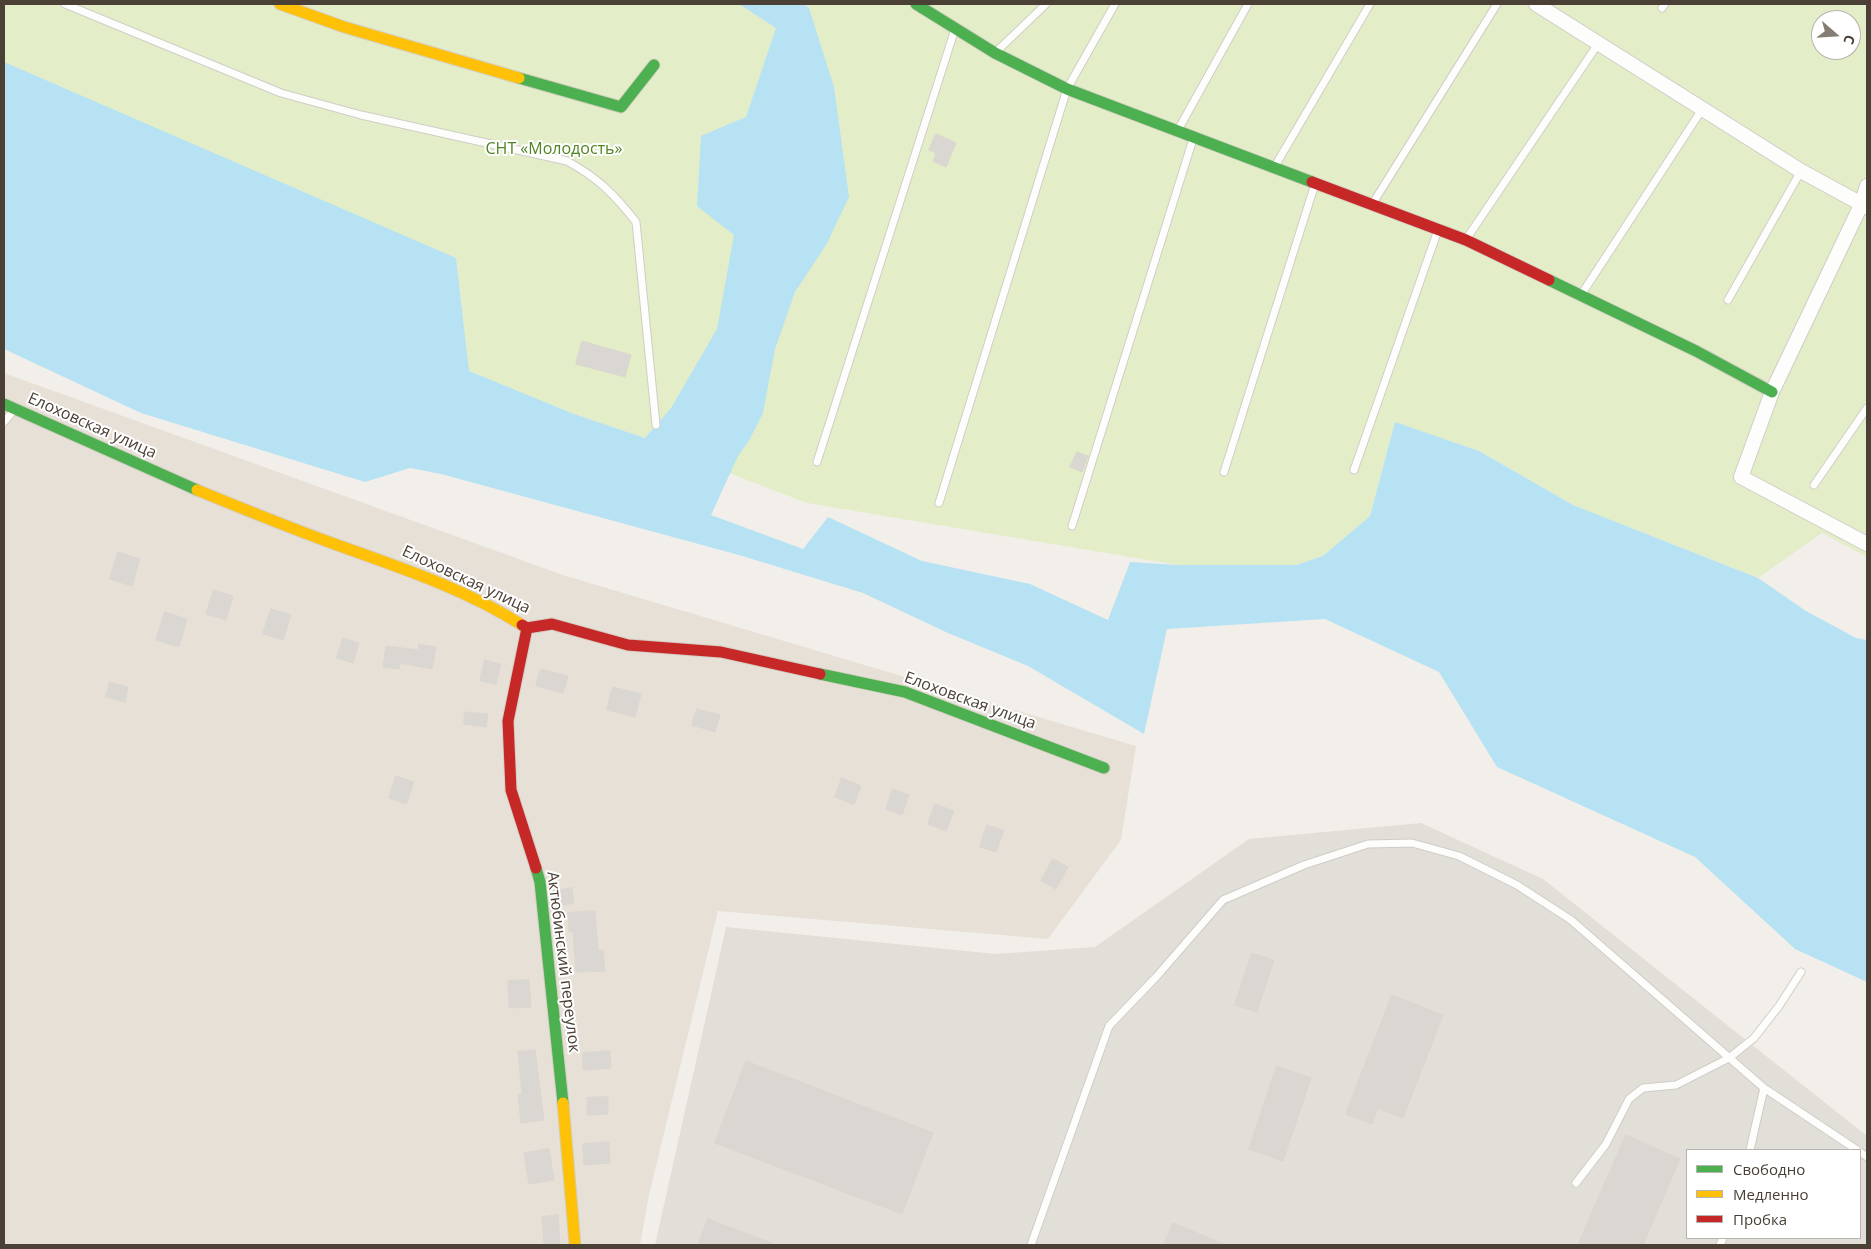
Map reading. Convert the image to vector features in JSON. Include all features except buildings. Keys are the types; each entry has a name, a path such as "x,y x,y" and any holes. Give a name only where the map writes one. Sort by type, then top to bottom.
{"street":[{"path":"280,4 621,107 654,65"},
{"path":"916,4 995,53 1067,89 1177,133 1466,240 1696,351 1772,392"},
{"path":"1536,4 1801,171 1864,205"},
{"path":"1867,186 1864,205 1772,392 1741,477 1867,544"},
{"name":"Елоховская улица","path":"4,404 168,479 330,542 398,565 498,610 527,628 552,624 628,645 722,652 905,692 1104,768"},
{"name":"Актюбинский переулок","path":"527,628 508,721 511,790 540,882 572,1178 575,1245"}],"lane":[{"path":"65,4 282,93 361,115 567,161 594,176 620,202 636,222 656,425"},
{"path":"995,53 1046,4"},
{"path":"939,502 1067,89 1115,4"},
{"path":"1177,133 1248,4"},
{"path":"1274,169 1370,4"},
{"path":"1372,205 1497,4"},
{"path":"817,462 955,28"},
{"path":"1466,240 1598,44"},
{"path":"1581,295 1703,108"},
{"path":"1072,526 1193,139"},
{"path":"1728,300 1801,171"},
{"path":"1224,472 1315,184"},
{"path":"1354,470 1438,230"},
{"path":"1814,484 1867,408"},
{"path":"4,422 15,409"},
{"path":"1031,1245 1109,1026 1157,976 1223,900 1304,865 1368,844 1412,843 1459,856 1517,885 1571,920 1764,1088 1855,1149"},
{"path":"1576,1183 1606,1144 1629,1099 1642,1088 1676,1085 1729,1058 1754,1038 1779,1006 1801,972"},
{"path":"1750,1149 1764,1088"}],"shaded area":[{"path":"4,373 563,575 1136,746 1121,840 1048,939 718,911 649,1195 640,1245 4,1245"},
{"path":"1421,823 1543,879 1867,1136 1867,1245 655,1245 726,927 996,954 1095,947 1249,839"}],"green space":[{"name":"СНТ «Молодость»","path":"4,4 1867,4 1867,557 1822,533 1758,578 1573,505 1479,451 1395,423 1370,516 1323,556 1296,565 1178,565 807,503 713,467 655,426 645,438 574,414 468,371 460,288 4,97"}],"water":[{"path":"739,4 804,4 809,8 834,87 849,197 826,245 795,292 775,349 763,413 750,439 738,456 711,515 803,549 828,517 922,561 1030,584 1108,620 1130,562 1178,565 1296,565 1323,556 1370,516 1395,422 1479,451 1573,505 1758,578 1806,611 1856,638 1867,640 1867,982 1795,949 1695,857 1497,767 1439,672 1325,619 1167,629 1144,734 1028,666 948,633 863,593 739,555 441,474 410,468 365,482 141,413 4,349 4,62 456,258 469,371 574,414 645,438 671,408 717,329 734,235 697,206 701,136 746,117 776,28"}],"traffic: fast":[{"path":"916,4 995,53 1067,89 1312,182"},
{"path":"519,78 621,107 654,65"},
{"path":"1549,280 1696,351 1772,392"},
{"path":"4,404 197,490"},
{"path":"820,674 905,692 1104,768"},
{"path":"536,868 540,882 563,1103"}],"traffic: slow":[{"path":"280,4 344,27 519,78"},
{"path":"197,490 296,530 428,578 476,599 522,625"},
{"path":"563,1103 575,1245"}],"traffic: jam":[{"path":"1312,182 1466,240 1549,280"},
{"path":"522,625 527,628 552,624 628,645 721,652 820,674"},
{"path":"527,628 508,721 511,790 536,868"}]}
